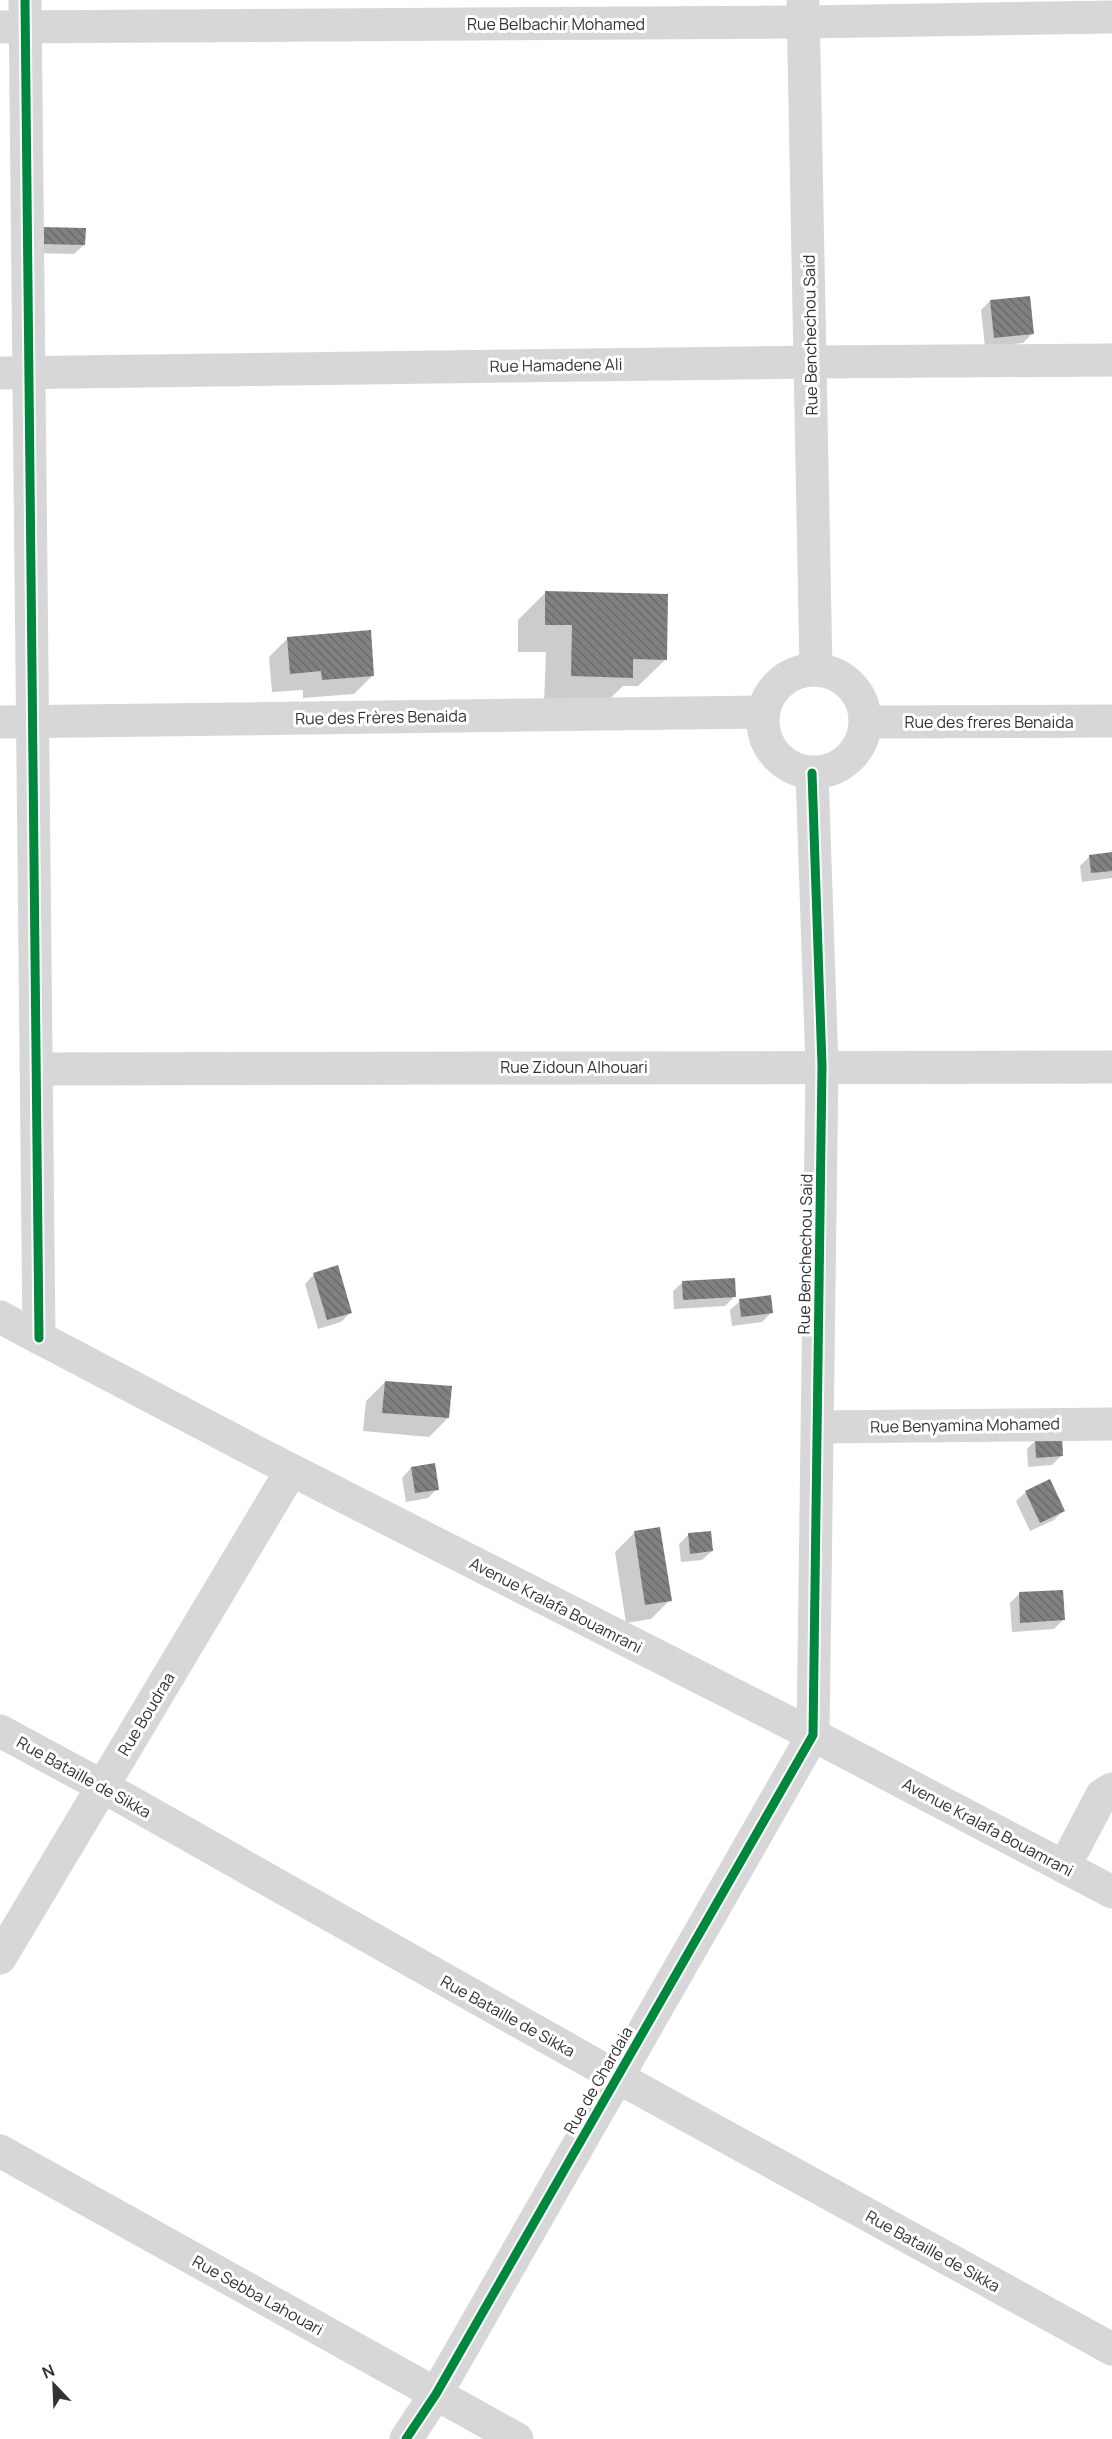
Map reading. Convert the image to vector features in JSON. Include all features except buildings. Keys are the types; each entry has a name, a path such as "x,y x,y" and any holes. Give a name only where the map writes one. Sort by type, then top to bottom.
{"street":[{"name":"Rue Belbachir Mohamed","path":"17,18 803,11 1112,17"},
{"name":"Rue Benchechou Said","path":"803,11 816,670"},
{"path":"17,18 14,373 33,721 39,1338"},
{"name":"Rue Hamadene Ali","path":"14,373 1112,360"},
{"path":"816,670 830,672 846,680 862,701 866,722 860,746 848,760 833,769 812,773 791,768 776,757 764,736 763,712 772,691 787,677 798,672 816,670"},
{"name":"Rue des Frères Benaida","path":"0,722 763,712"},
{"name":"Rue des freres Benaida","path":"866,722 1112,722"},
{"name":"Rue Benchechou Said","path":"812,773 822,1066 813,1735"},
{"name":"Rue Zidoun Alhouari","path":"36,1069 1112,1067"},
{"name":"Avenue Kralafa Bouamrani","path":"0,1317 291,1471 813,1735 1112,1892"},
{"name":"Rue Benyamina Mohamed","path":"818,1427 1112,1424"},
{"name":"Rue Boudraa","path":"0,1958 291,1471"},
{"name":"Rue Bataille de Sikka","path":"0,1731 102,1786 617,2077 1112,2349"},
{"name":"Rue de Ghardaia","path":"406,2439 436,2394 813,1735"},
{"path":"1064,1867 1102,1795 1112,1789"},
{"name":"Rue Sebba Lahouari","path":"0,2151 517,2439"}],"cycle path":[{"path":"25,0 39,1338"},
{"path":"406,2439 436,2394 813,1735 822,1066 812,773"}]}
